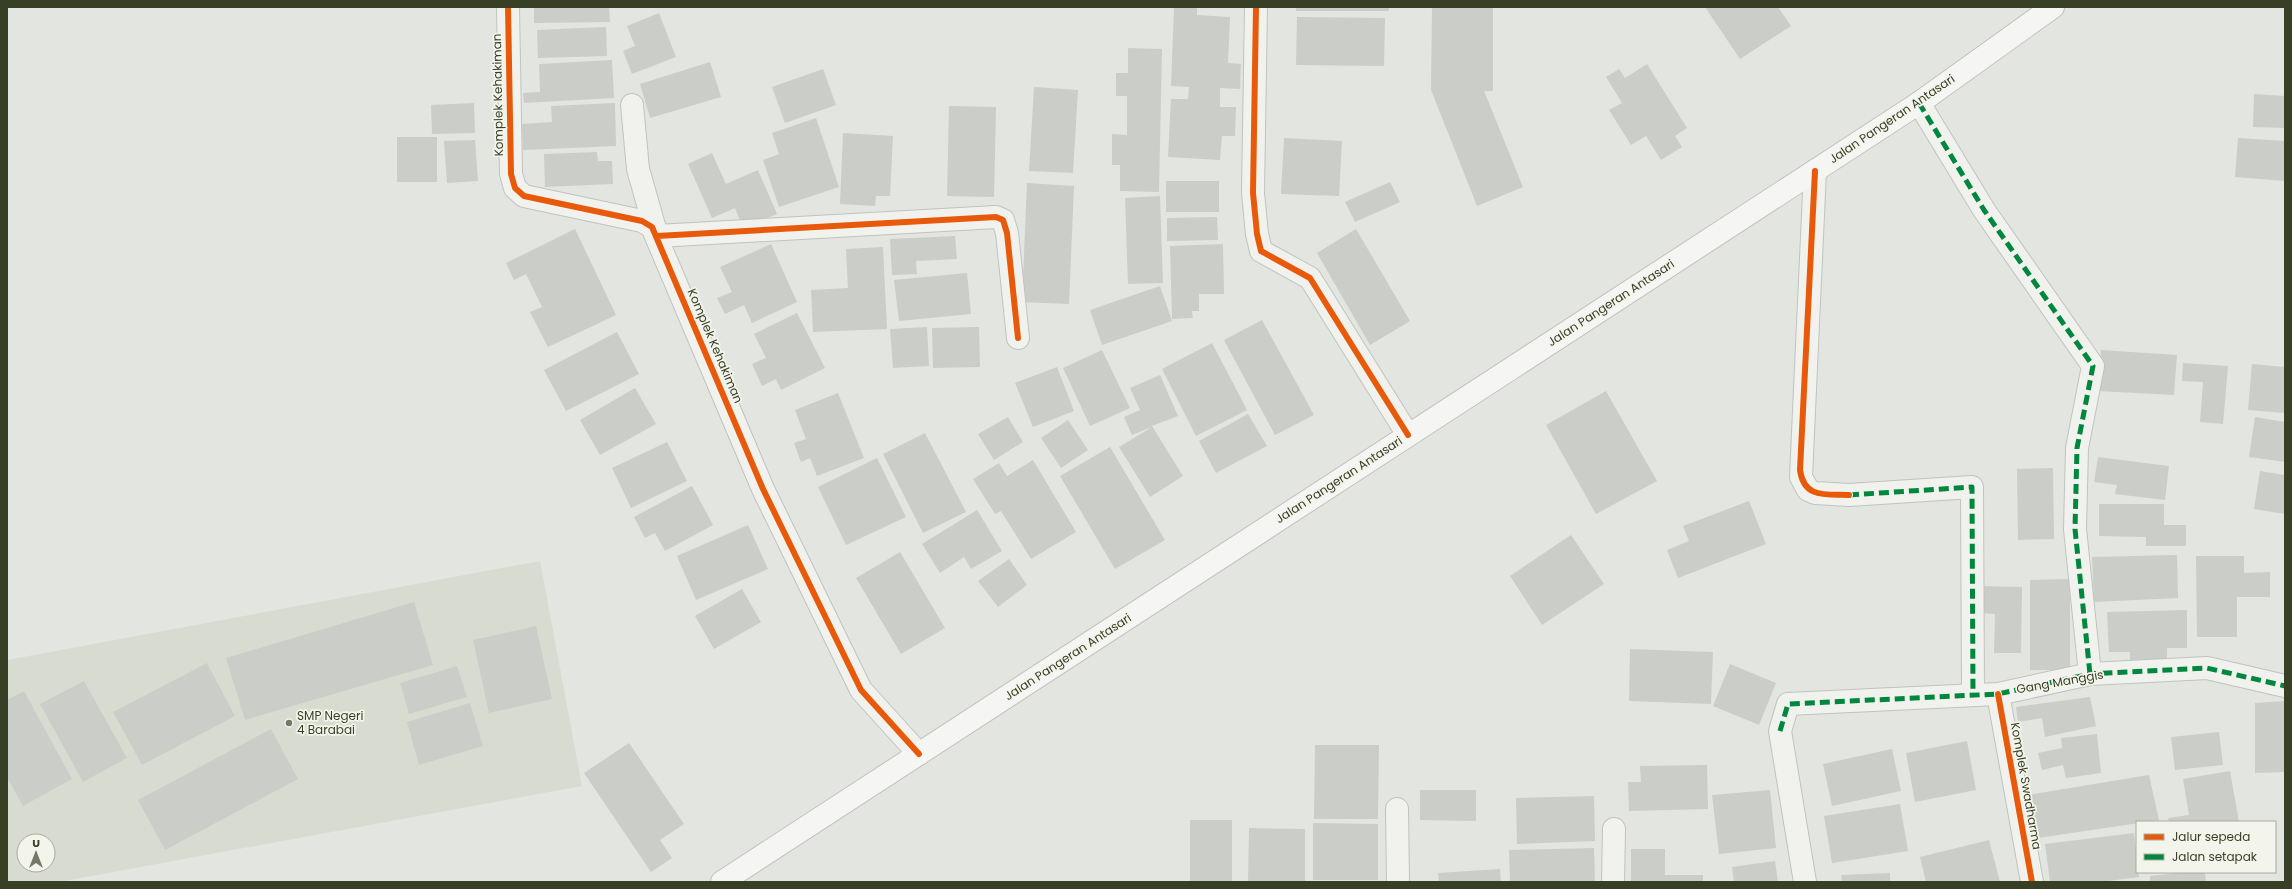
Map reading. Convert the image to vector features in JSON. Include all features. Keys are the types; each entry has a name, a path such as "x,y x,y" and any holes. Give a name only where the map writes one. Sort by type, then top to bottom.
{"main road":[{"name":"Jalan Pangeran Antasari","path":"725,881 1815,171 1918,103 2053,7"}],"street":[{"name":"Komplek Kehakiman","path":"508,7 511,174 515,188 524,196 642,221 652,227 763,489 861,690 919,754"},
{"path":"1256,7 1254,193 1257,234 1262,251 1310,278 1408,435"},
{"path":"1918,103 1984,210 2093,366 2077,448 2075,529 2090,674"},
{"path":"632,105 638,169 657,236 996,218 1003,220 1007,233 1018,338"},
{"path":"1815,171 1800,470 1801,477 1808,490 1815,493 1849,495 1972,487 1973,695"},
{"name":"Gang Manggis","path":"1805,882 1780,731 1788,704 1998,694 2090,674 2207,668 2285,686"},
{"name":"Komplek Swadharma","path":"1998,694 2032,882"},
{"path":"1397,809 1398,882"},
{"path":"1612,882 1614,829"}],"shaded area":[{"name":"SMP Negeri 4 Barabai","path":"540,561 582,786 59,882 7,882 7,660"}],"building":[{"path":"534,7 609,7 610,22 534,23"},
{"path":"1174,7 1197,7 1197,15 1230,17 1228,63 1241,64 1240,89 1220,88 1220,107 1236,107 1235,136 1222,136 1220,160 1168,157 1171,99 1188,99 1189,87 1171,86"},
{"path":"1296,7 1389,7 1389,11 1296,11"},
{"path":"1432,7 1493,7 1493,91 1484,91 1523,187 1477,206 1431,90"},
{"path":"1705,7 1778,7 1791,26 1740,59"},
{"path":"659,13 676,57 632,74 623,51 635,46 627,26"},
{"path":"1297,17 1385,18 1384,66 1296,65"},
{"path":"606,27 607,56 538,58 537,30"},
{"path":"1128,48 1162,49 1159,192 1120,191 1120,165 1112,165 1112,134 1127,135 1127,96 1116,96 1116,73 1128,73"},
{"path":"612,60 614,98 524,103 523,93 540,92 539,64"},
{"path":"710,62 721,97 650,118 640,84"},
{"path":"1647,64 1687,128 1675,136 1682,147 1661,160 1646,136 1631,145 1609,110 1622,103 1606,77 1619,69 1625,78"},
{"path":"823,69 836,105 785,123 772,87"},
{"path":"1034,87 1078,90 1073,173 1029,171"},
{"path":"2254,94 2285,96 2285,128 2253,127"},
{"path":"474,103 475,133 432,134 431,105"},
{"path":"615,103 616,146 523,150 522,124 552,122 551,106"},
{"path":"949,106 996,107 994,197 947,196"},
{"path":"816,118 839,187 779,207 763,160 779,154 772,133"},
{"path":"843,133 893,136 890,196 876,196 875,206 840,204"},
{"path":"397,137 437,137 437,182 397,182"},
{"path":"1284,138 1342,141 1339,196 1281,194"},
{"path":"2238,138 2285,141 2285,181 2235,177"},
{"path":"475,140 478,181 447,183 444,141"},
{"path":"597,152 598,161 612,161 613,184 545,187 544,154"},
{"path":"712,153 726,184 758,170 777,214 743,228 735,208 712,218 688,164"},
{"path":"1166,181 1219,181 1219,212 1166,212"},
{"path":"1390,182 1400,202 1355,222 1345,202"},
{"path":"1027,183 1074,186 1069,304 1022,302"},
{"path":"1160,196 1163,283 1128,284 1125,198"},
{"path":"1217,217 1218,240 1167,241 1167,218"},
{"path":"575,229 616,315 548,347 530,312 542,307 526,274 514,280 506,263"},
{"path":"1356,229 1410,321 1370,345 1317,253"},
{"path":"955,236 957,259 916,261 917,274 892,275 890,239"},
{"path":"771,244 797,302 752,323 744,305 725,314 717,298 732,292 720,267"},
{"path":"1223,244 1224,294 1199,294 1199,311 1192,311 1193,318 1172,319 1170,246"},
{"path":"883,247 887,329 813,332 811,290 848,288 846,249"},
{"path":"967,273 971,314 899,321 894,280"},
{"path":"1160,286 1172,321 1102,345 1090,310"},
{"path":"797,313 825,368 781,390 776,379 762,386 752,364 766,358 754,334"},
{"path":"1262,320 1314,415 1275,435 1224,340"},
{"path":"927,327 929,366 893,368 890,329"},
{"path":"979,327 980,367 933,368 932,328"},
{"path":"617,332 639,374 566,411 544,370"},
{"path":"1212,343 1247,410 1196,436 1162,369"},
{"path":"1102,350 1130,408 1090,426 1063,368"},
{"path":"2101,350 2177,355 2174,395 2098,391"},
{"path":"2183,363 2228,366 2223,424 2200,422 2203,382 2182,381"},
{"path":"2252,364 2285,367 2285,413 2248,410"},
{"path":"1057,367 1074,411 1033,427 1015,383"},
{"path":"1160,375 1178,416 1152,426 1183,476 1150,497 1119,447 1152,427 1132,435 1124,417 1140,410 1130,388"},
{"path":"635,388 656,424 600,455 580,420"},
{"path":"1606,391 1657,481 1596,514 1546,425"},
{"path":"838,393 864,458 817,476 810,458 801,462 794,443 806,439 795,410"},
{"path":"1248,414 1267,446 1216,473 1199,441"},
{"path":"1008,417 1023,442 994,460 978,434"},
{"path":"2255,417 2285,422 2285,462 2249,457"},
{"path":"1068,420 1088,450 1061,468 1041,438"},
{"path":"925,433 966,512 923,533 883,454"},
{"path":"667,442 687,481 631,508 612,468"},
{"path":"1110,447 1165,540 1115,569 1060,476"},
{"path":"2098,457 2169,466 2165,500 2115,494 2117,485 2094,482"},
{"path":"877,458 906,517 846,545 818,487"},
{"path":"1033,460 1076,532 1031,559 1001,511 995,514 973,479 999,463 1007,476"},
{"path":"2053,468 2054,539 2018,540 2017,469"},
{"path":"2260,471 2285,475 2285,514 2254,509"},
{"path":"692,486 713,525 665,551 655,533 645,538 634,517"},
{"path":"1749,501 1766,544 1678,578 1667,550 1689,541 1683,526"},
{"path":"2099,504 2164,504 2164,525 2186,525 2186,546 2146,546 2146,537 2099,536"},
{"path":"977,510 1002,551 971,569 964,557 940,573 922,544"},
{"path":"748,525 768,569 696,600 677,556"},
{"path":"1571,535 1604,584 1542,625 1510,576"},
{"path":"900,552 945,628 901,654 856,578"},
{"path":"2177,555 2178,598 2094,602 2092,557"},
{"path":"2196,556 2244,556 2244,573 2270,572 2270,597 2237,597 2237,637 2197,637"},
{"path":"1009,559 1027,585 998,607 978,581"},
{"path":"2070,579 2070,670 2030,670 2030,580"},
{"path":"1978,586 2022,587 2021,653 1994,653 1995,614 1978,613"},
{"path":"742,589 761,622 714,649 695,616"},
{"path":"414,602 433,665 245,720 226,658"},
{"path":"2187,610 2187,648 2167,648 2167,659 2130,660 2130,652 2109,652 2107,612"},
{"path":"536,626 552,699 489,713 473,640"},
{"path":"1630,649 1713,652 1711,704 1629,701"},
{"path":"207,663 235,716 142,765 113,712"},
{"path":"1730,664 1776,683 1759,725 1713,706"},
{"path":"457,666 467,697 409,714 400,683"},
{"path":"84,681 127,758 83,782 40,704"},
{"path":"24,691 72,779 23,806 7,777 7,700"},
{"path":"2090,697 2096,726 2045,737 2042,718 2018,722 2016,707"},
{"path":"2285,701 2285,772 2255,773 2255,703"},
{"path":"470,703 483,746 419,765 407,722"},
{"path":"271,729 298,779 165,850 138,800"},
{"path":"2219,732 2223,765 2175,770 2171,737"},
{"path":"2097,734 2101,773 2066,778 2063,765 2042,770 2038,753 2062,748 2061,738"},
{"path":"1967,741 1976,790 1915,802 1906,753"},
{"path":"629,743 684,824 660,840 672,858 651,872 584,773"},
{"path":"1315,745 1379,745 1378,819 1314,819"},
{"path":"1892,749 1901,791 1832,806 1823,764"},
{"path":"1707,765 1708,809 1629,811 1628,782 1641,782 1640,766"},
{"path":"2230,771 2239,821 2169,821 2168,818 2189,815 2183,779"},
{"path":"2149,775 2159,820 2136,821 2136,823 2038,838 2028,795"},
{"path":"1420,790 1476,790 1476,821 1420,820"},
{"path":"1770,790 1776,848 1719,854 1712,795"},
{"path":"1594,796 1595,841 1517,844 1516,798"},
{"path":"1900,804 1908,851 1832,863 1824,816"},
{"path":"1190,820 1232,820 1232,882 1190,882"},
{"path":"1313,823 1378,824 1378,880 1313,880"},
{"path":"1249,828 1305,829 1305,882 1248,882"},
{"path":"2134,833 2136,873 2139,873 2139,877 2101,882 2050,882 2045,844"},
{"path":"1989,840 2000,882 1926,882 1920,857"},
{"path":"1594,848 1595,882 1510,882 1509,850"},
{"path":"1631,849 1665,849 1665,875 1703,875 1703,882 1631,882"},
{"path":"1775,861 1778,882 1734,882 1732,867"},
{"path":"1500,869 1501,882 1439,882 1438,873"},
{"path":"1890,873 1890,882 1842,882 1841,875"},
{"path":"2178,873 2205,873 2206,882 2150,882 2150,876"}],"marked path":[{"path":"1919,103 1984,210 2093,366 2077,448 2075,529 2090,674"},
{"path":"1849,495 1972,487 1973,695"},
{"path":"1780,731 1788,704 1998,694 2090,674 2207,668 2285,686"}],"cycle path":[{"path":"508,7 511,174 515,188 524,196 642,221 652,227 763,489 861,690 919,754"},
{"path":"1256,7 1253,193 1257,234 1261,251 1310,278 1408,435"},
{"path":"1815,171 1800,470 1802,479 1806,486 1811,490 1824,494 1849,495"},
{"path":"657,236 996,217 1003,220 1007,233 1018,338"},
{"path":"1998,694 2032,882"}],"place":[{"name":"SMP Negeri 4 Barabai","path":"289,723"}]}
